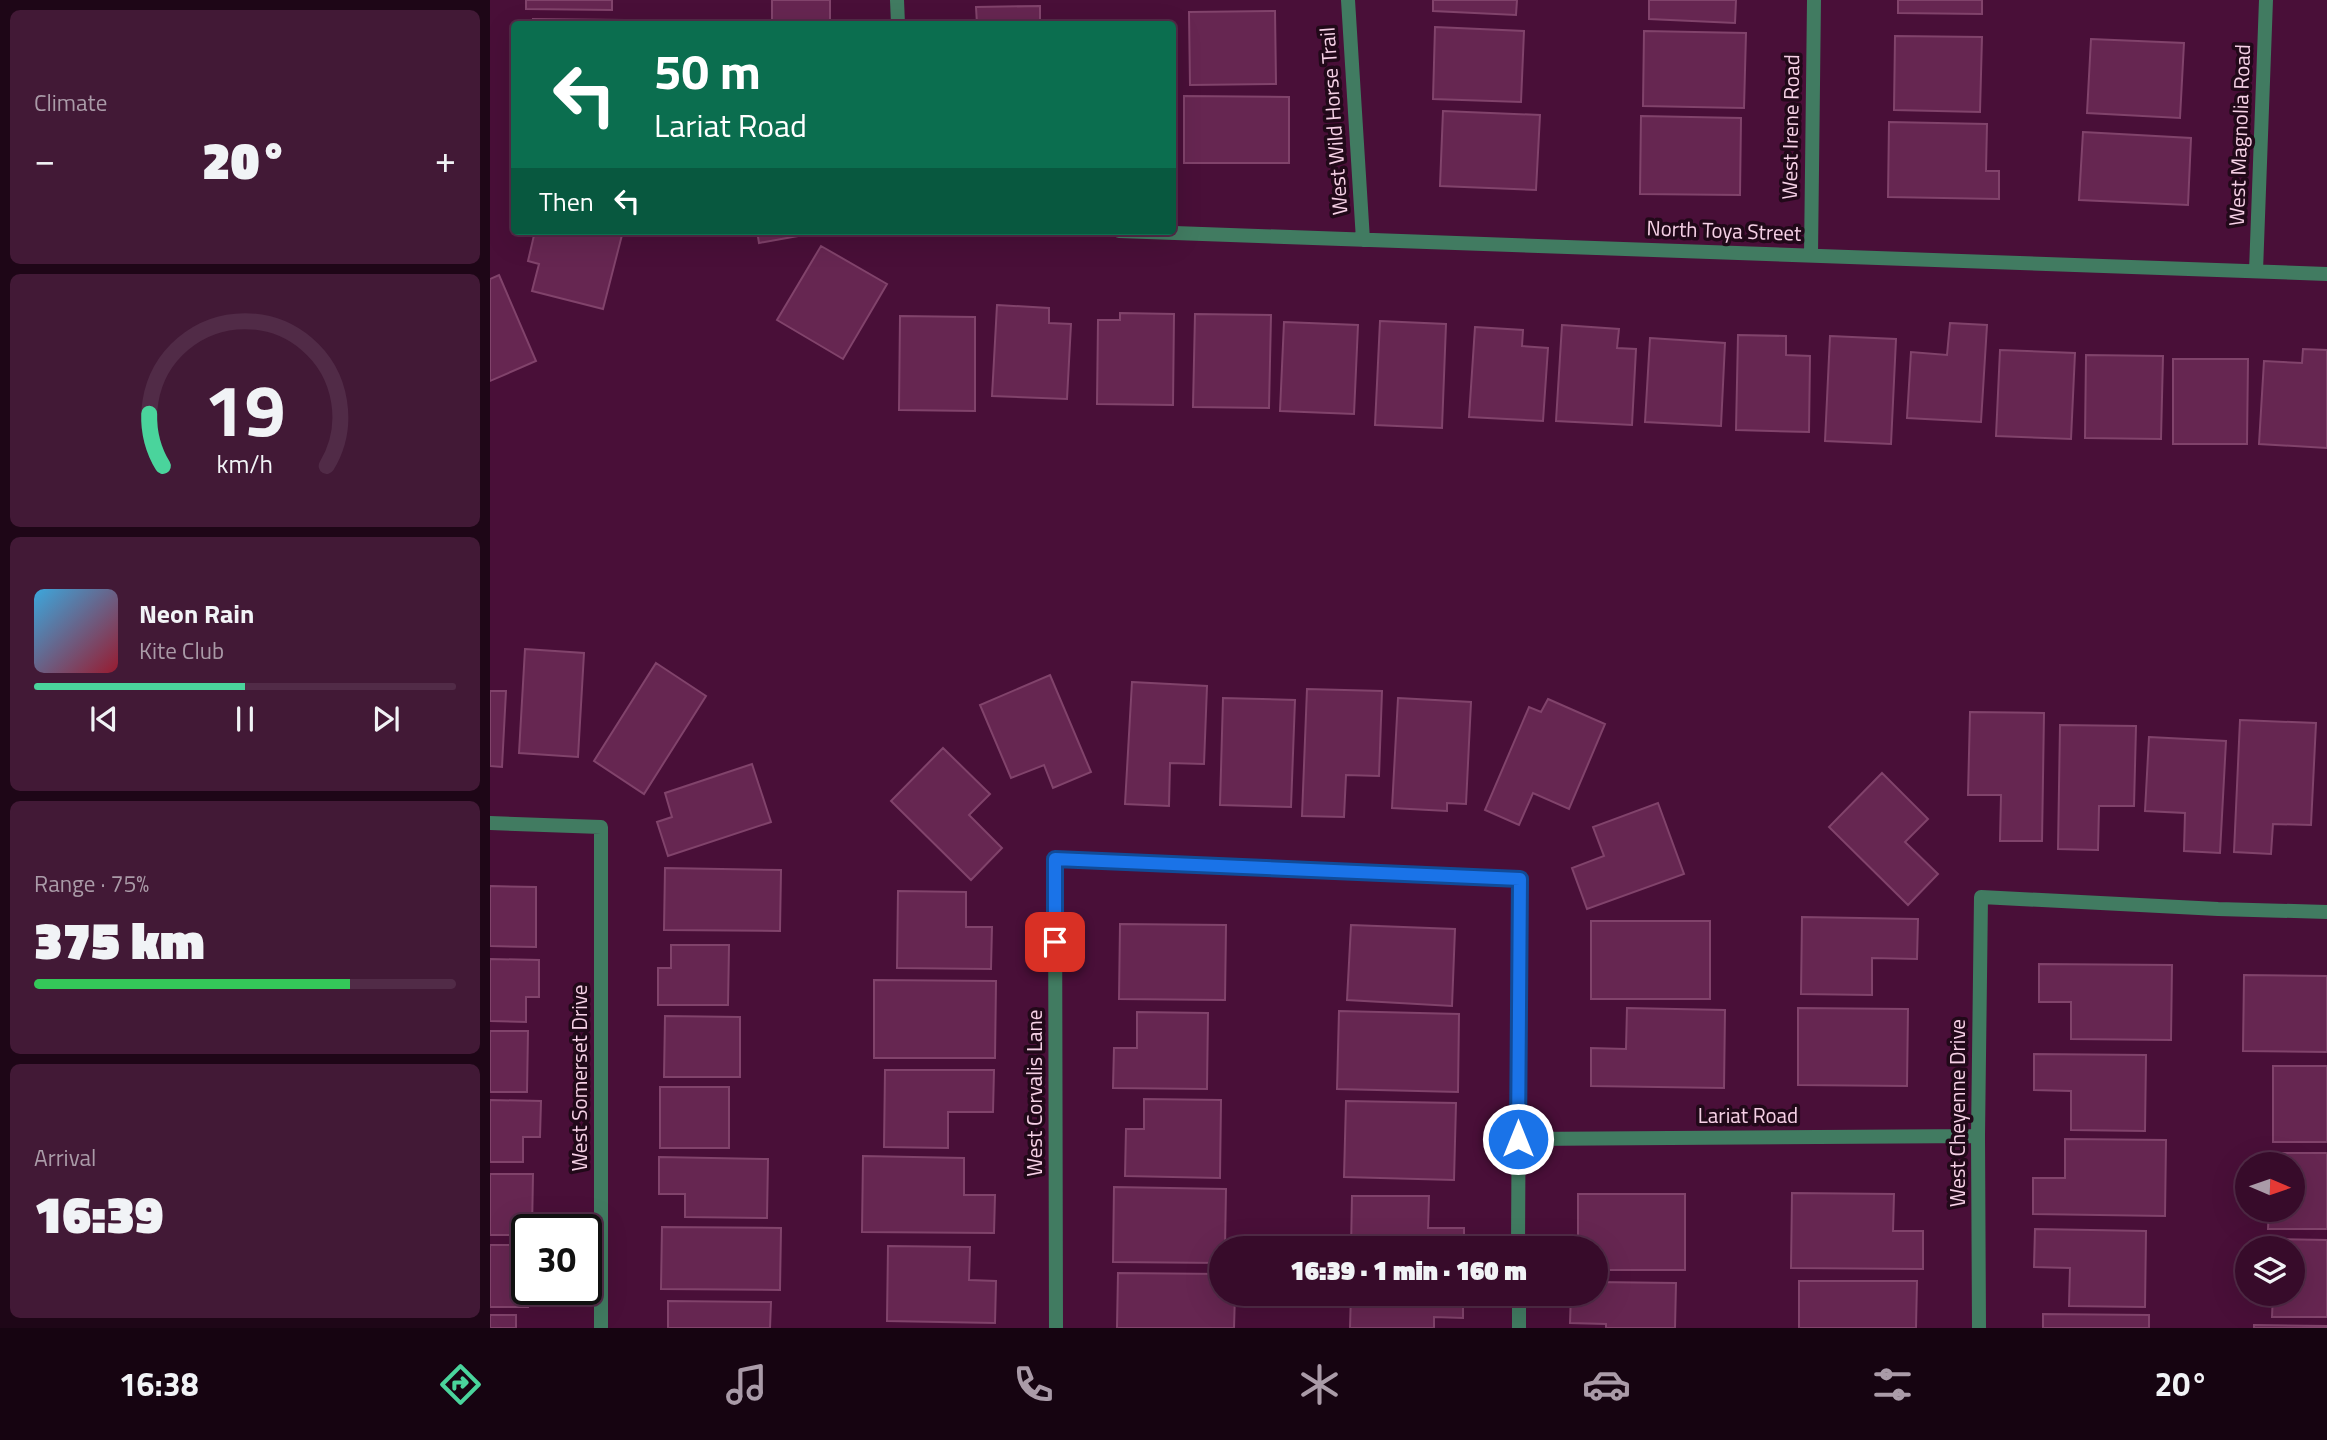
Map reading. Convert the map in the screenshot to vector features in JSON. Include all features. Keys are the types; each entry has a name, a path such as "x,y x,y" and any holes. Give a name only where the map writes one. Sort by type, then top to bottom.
{"street":[{"path":"897,0 898,21"},
{"name":"West Wild Horse Trail","path":"1348,0 1363,240"},
{"name":"West Irene Road","path":"1811,255 1814,0"},
{"name":"West Magnolia Road","path":"2256,271 2266,0"},
{"name":"North Toya Street","path":"1176,233 2327,274"},
{"name":"West Somerset Drive","path":"490,823 601,827 601,1328"},
{"name":"West Corvalis Lane","path":"1056,1328 1055,859 1520,879 1518,1139"},
{"name":"West Cheyenne Drive","path":"1979,1328 1981,897 2327,912"},
{"name":"Lariat Road","path":"1518,1139 1978,1136"},
{"path":"1518,1139 1518,1236"},
{"path":"1518,1306 1519,1328"}],"building":[{"path":"526,0 612,0 612,10 526,9"},
{"path":"772,0 830,0 830,21 772,21"},
{"path":"1433,0 1517,0 1516,15 1433,11"},
{"path":"1649,0 1736,0 1735,23 1649,19"},
{"path":"1898,0 1982,0 1982,14 1898,13"},
{"path":"1040,6 1040,21 977,21 976,7"},
{"path":"1275,11 1276,84 1190,85 1189,12"},
{"path":"533,19 624,20 624,21"},
{"path":"1435,27 1524,31 1521,102 1433,99"},
{"path":"1644,31 1746,33 1744,108 1643,106"},
{"path":"1895,36 1982,37 1980,112 1894,110"},
{"path":"2091,39 2184,43 2180,118 2087,113"},
{"path":"1184,96 1289,97 1289,163 1184,163"},
{"path":"1443,111 1540,115 1536,190 1440,186"},
{"path":"1641,116 1741,118 1740,195 1640,194"},
{"path":"1889,122 1987,124 1986,171 1999,171 1999,199 1888,197"},
{"path":"2083,132 2191,138 2188,205 2079,200"},
{"path":"534,235 622,235 603,309 532,291 539,264 528,261"},
{"path":"758,235 804,235 759,243"},
{"path":"821,246 887,284 843,359 777,320"},
{"path":"499,275 536,361 490,381 490,279"},
{"path":"997,305 1049,308 1049,323 1071,324 1067,399 992,396"},
{"path":"1120,313 1174,314 1173,405 1097,404 1098,320 1120,320"},
{"path":"1195,314 1271,315 1269,408 1193,407"},
{"path":"900,316 975,317 975,411 899,410"},
{"path":"1380,321 1446,324 1442,428 1375,425"},
{"path":"1284,322 1358,325 1354,414 1280,411"},
{"path":"1950,323 1987,325 1981,422 1907,418 1911,352 1947,355"},
{"path":"1562,325 1619,329 1617,348 1636,349 1632,425 1556,421"},
{"path":"1475,327 1523,330 1522,346 1548,348 1543,421 1469,417"},
{"path":"1738,335 1786,336 1786,355 1810,356 1809,432 1736,430"},
{"path":"1830,336 1896,339 1891,444 1825,441"},
{"path":"1650,338 1725,343 1721,426 1645,422"},
{"path":"2303,349 2327,350 2327,448 2259,444 2264,361 2302,363"},
{"path":"2000,350 2075,353 2071,439 1996,436"},
{"path":"2086,355 2163,356 2161,439 2085,438"},
{"path":"2173,359 2248,359 2247,444 2173,444"},
{"path":"525,649 584,653 578,757 519,753"},
{"path":"656,663 706,696 644,794 594,761"},
{"path":"1050,675 1091,772 1053,788 1044,765 1011,778 980,705"},
{"path":"1132,682 1207,686 1204,764 1170,763 1169,806 1125,804"},
{"path":"1307,689 1382,691 1379,776 1346,775 1344,817 1302,816"},
{"path":"490,691 506,691 502,767 490,766"},
{"path":"1223,698 1295,700 1291,807 1220,805"},
{"path":"1398,698 1471,702 1466,804 1447,803 1447,811 1392,808"},
{"path":"1548,699 1605,724 1569,809 1533,793 1519,825 1485,810 1529,707 1541,712"},
{"path":"1970,712 2044,713 2042,841 2000,841 2001,795 1968,795"},
{"path":"2240,720 2316,723 2311,825 2273,824 2271,854 2234,852"},
{"path":"2060,725 2136,726 2134,806 2099,806 2098,850 2058,849"},
{"path":"2149,737 2226,741 2220,853 2184,851 2185,813 2145,811"},
{"path":"943,748 990,794 969,815 1002,848 971,880 891,801"},
{"path":"752,764 771,822 668,856 657,822 672,817 665,793"},
{"path":"1882,773 1928,819 1905,842 1938,874 1908,905 1829,827"},
{"path":"1658,803 1684,874 1587,909 1572,868 1604,856 1593,827"},
{"path":"665,868 781,870 780,931 664,930"},
{"path":"490,886 536,887 536,947 490,946"},
{"path":"898,891 966,892 966,927 992,927 991,969 897,968"},
{"path":"1802,917 1918,919 1917,959 1872,958 1872,995 1801,994"},
{"path":"1591,921 1710,921 1710,999 1591,999"},
{"path":"1120,924 1226,925 1225,1000 1119,999"},
{"path":"1351,925 1455,929 1452,1006 1347,1000"},
{"path":"671,945 729,945 728,1005 658,1005 658,968 671,968"},
{"path":"490,959 539,960 539,997 526,997 526,1022 490,1021"},
{"path":"2039,964 2172,965 2171,1040 2071,1039 2071,1002 2039,1002"},
{"path":"2244,975 2327,976 2327,1052 2243,1051"},
{"path":"874,980 996,981 995,1058 874,1058"},
{"path":"1627,1008 1725,1010 1724,1088 1591,1086 1591,1048 1626,1049"},
{"path":"1798,1008 1908,1009 1907,1086 1798,1085"},
{"path":"1339,1011 1459,1014 1458,1092 1337,1089"},
{"path":"1137,1012 1208,1013 1207,1089 1113,1088 1114,1048 1137,1048"},
{"path":"665,1016 740,1017 740,1077 664,1077"},
{"path":"490,1031 528,1031 527,1092 490,1092"},
{"path":"2034,1054 2146,1055 2145,1131 2071,1130 2071,1091 2034,1090"},
{"path":"2273,1066 2327,1066 2327,1142 2273,1142"},
{"path":"885,1070 994,1070 993,1112 948,1112 948,1148 884,1147"},
{"path":"660,1087 729,1087 729,1148 660,1148"},
{"path":"1144,1099 1221,1100 1220,1178 1125,1176 1126,1129 1144,1129"},
{"path":"490,1100 541,1101 540,1137 523,1137 523,1162 490,1162"},
{"path":"1346,1101 1456,1103 1454,1180 1344,1177"},
{"path":"2065,1139 2166,1140 2165,1216 2033,1214 2033,1178 2065,1178"},
{"path":"2305,1153 2327,1153 2327,1229 2268,1229 2268,1222 2305,1222"},
{"path":"863,1156 964,1158 964,1195 995,1195 994,1233 862,1232"},
{"path":"659,1157 768,1159 767,1218 685,1217 685,1194 659,1194"},
{"path":"490,1174 533,1174 532,1214 511,1214 511,1235 490,1235"},
{"path":"1114,1187 1226,1189 1225,1236 1209,1236 1209,1263 1113,1262"},
{"path":"1792,1193 1894,1194 1893,1231 1923,1231 1923,1269 1791,1268"},
{"path":"1578,1194 1685,1194 1685,1270 1608,1270 1608,1236 1578,1236"},
{"path":"1352,1196 1429,1196 1428,1228 1464,1228 1464,1236 1351,1236"},
{"path":"662,1227 781,1228 780,1290 661,1289"},
{"path":"2035,1229 2146,1231 2145,1307 2069,1306 2070,1268 2034,1267"},
{"path":"2305,1240 2327,1240 2327,1317 2272,1317 2272,1306 2305,1306"},
{"path":"490,1245 511,1245 511,1305 528,1307 490,1307"},
{"path":"888,1246 970,1247 969,1280 996,1281 995,1323 887,1321"},
{"path":"1118,1273 1209,1274 1209,1306 1235,1306 1234,1328 1117,1328"},
{"path":"1799,1281 1917,1281 1916,1328 1799,1328"},
{"path":"1608,1282 1676,1283 1675,1328 1606,1328 1606,1324 1570,1323 1571,1306 1608,1306"},
{"path":"668,1301 771,1302 770,1328 668,1328"},
{"path":"1351,1306 1463,1306 1463,1318 1434,1317 1434,1328 1350,1328"},
{"path":"2043,1314 2149,1315 2149,1328 2043,1328"},
{"path":"490,1315 516,1315 516,1328 490,1328"},
{"path":"2254,1325 2327,1326 2327,1328 2254,1328"}],"route":[{"path":"1055,942 1055,859 1520,879 1518,1139"}]}
